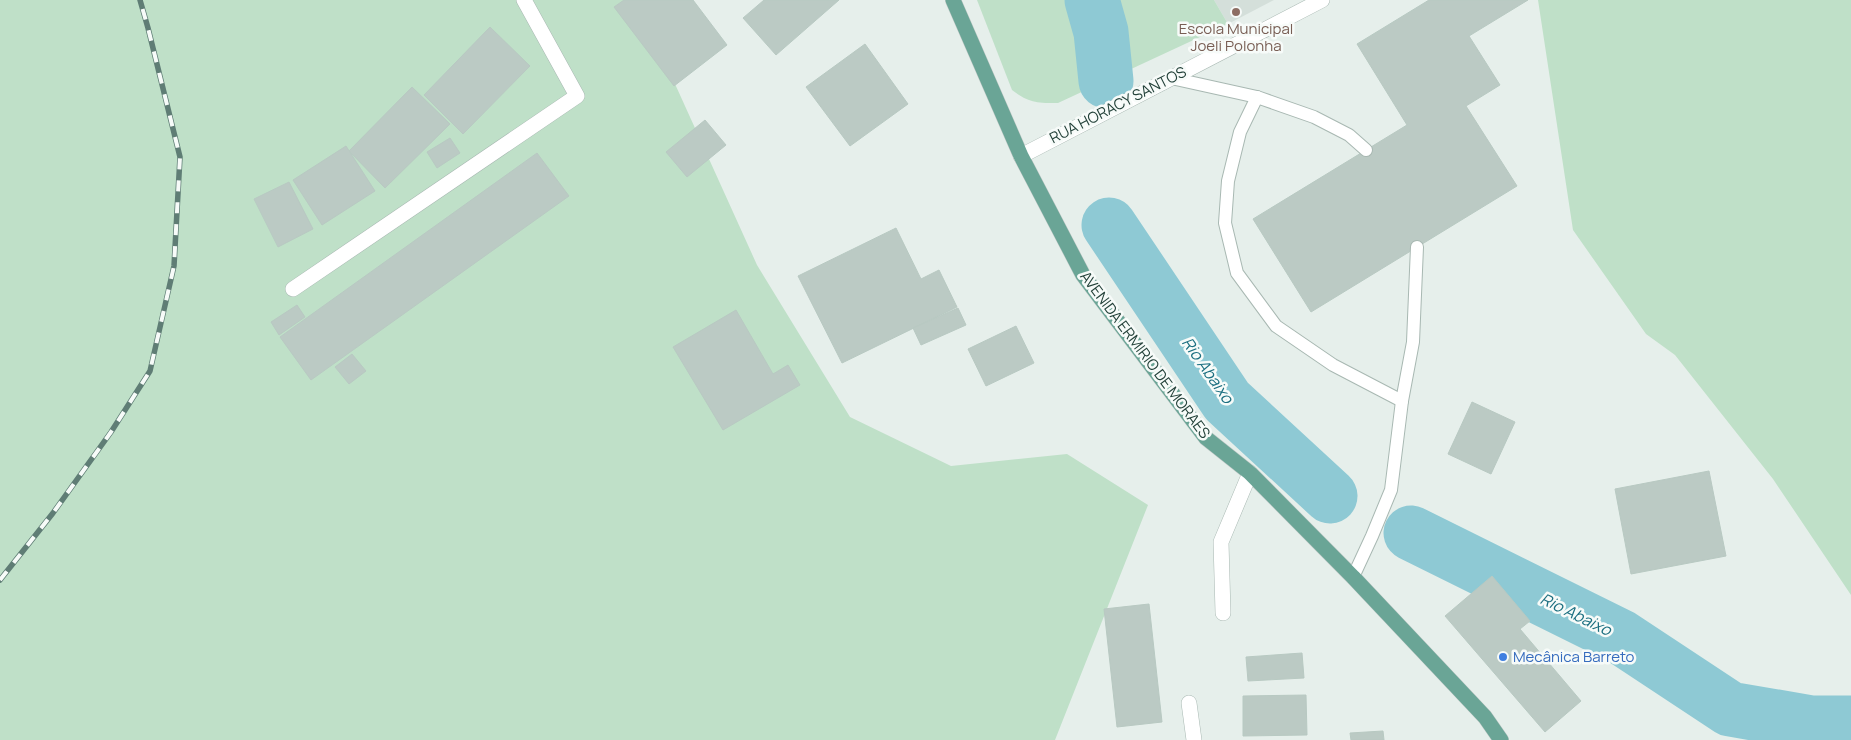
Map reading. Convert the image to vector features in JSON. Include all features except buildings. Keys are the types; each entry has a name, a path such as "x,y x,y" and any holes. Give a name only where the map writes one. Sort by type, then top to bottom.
{"main road":[{"name":"AVENIDA ERMIRIO DE MORAES","path":"954,0 1021,156 1083,275 1206,438 1250,473 1353,577 1485,716 1501,740"}],"street":[{"path":"293,289 577,96 524,0"},
{"name":"RUA HORACY SANTOS","path":"1021,156 1322,0"},
{"path":"1223,613 1221,542 1250,473"},
{"path":"1189,703 1194,740"}],"lane":[{"path":"1171,78 1256,97 1314,117 1349,135 1366,150"},
{"path":"1256,97 1240,132 1228,181 1225,223 1237,273 1276,326 1333,365 1402,401"},
{"path":"1353,577 1390,490 1402,401 1413,342 1417,247"}],"shaded area":[{"name":"Escola Municipal Joeli Polonha","path":"1214,0 1274,0 1228,24"}],"green space":[{"path":"0,0 637,0 757,265 850,417 951,466 1067,454 1148,505 1055,740 0,740"},
{"path":"977,0 1214,0 1228,24 1058,103 1039,102 1023,98 1012,90"},
{"path":"1538,0 1851,0 1851,595 1773,479 1675,355 1646,334 1573,230"}],"waterway":[{"name":"Rio Abaixo","path":"1092,0 1101,32 1106,81"},
{"name":"Rio Abaixo","path":"1109,225 1227,401 1330,496"},
{"name":"Rio Abaixo","path":"1411,533 1621,637 1730,709 1812,723 1851,723"}],"railway":[{"path":"0,580 53,513 111,432 150,371 174,266 180,157 140,0"}],"place":[{"name":"Escola Municipal Joeli Polonha","path":"1236,12"},
{"name":"Mecânica Barreto","path":"1503,657"}]}
